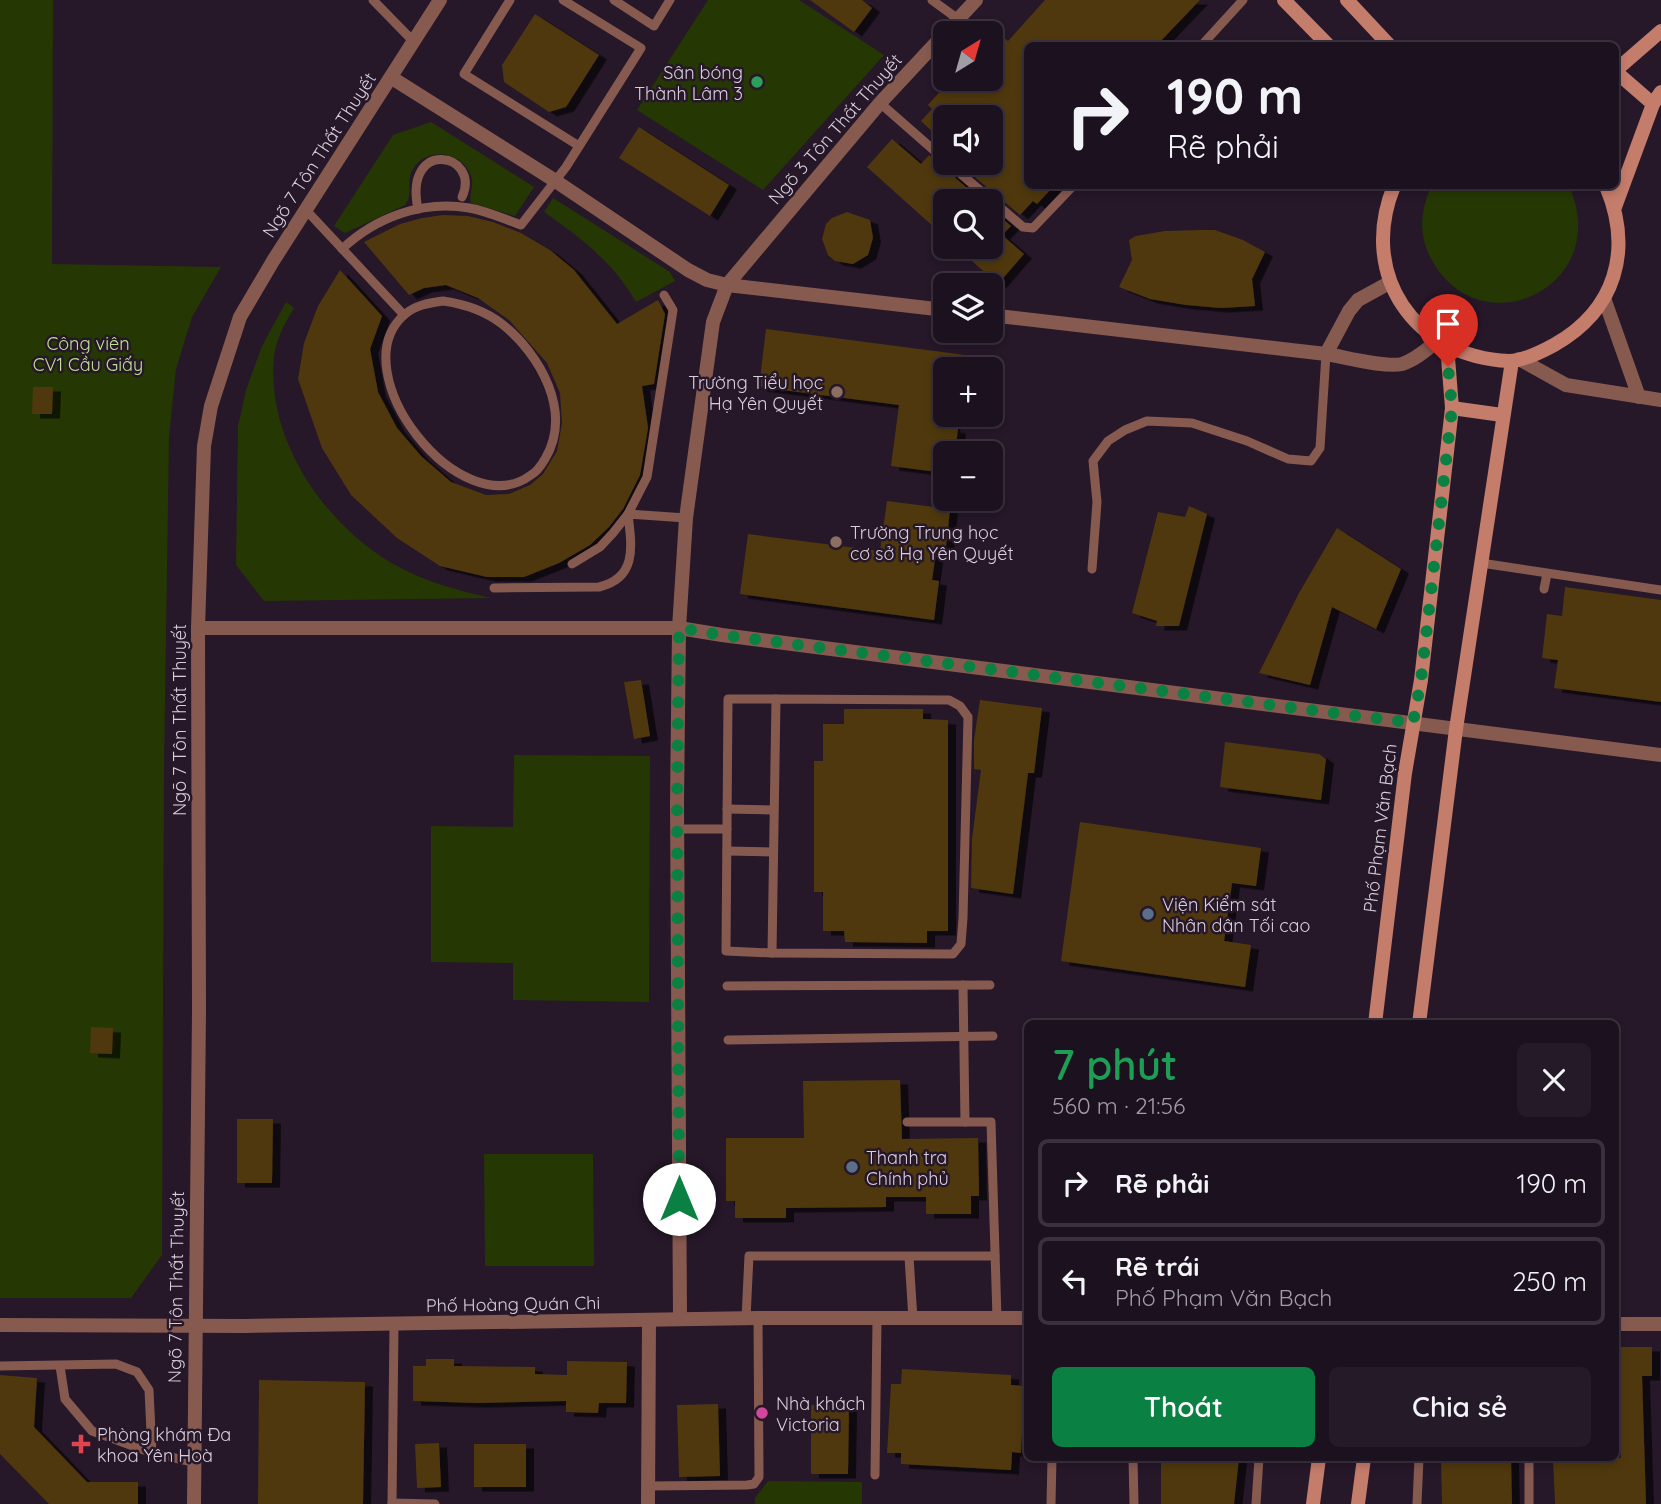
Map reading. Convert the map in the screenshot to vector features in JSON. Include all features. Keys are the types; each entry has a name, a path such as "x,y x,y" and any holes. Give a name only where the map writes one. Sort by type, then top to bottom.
{"main road":[{"path":"1284,0 1325,42"},
{"path":"1347,0 1386,42"},
{"path":"1619,68 1661,31"},
{"path":"1615,206 1657,98 1619,74"},
{"path":"1392,189 1384,211 1381,237 1389,282 1406,312 1426,332 1443,343 1467,353 1516,360 1547,349 1570,336 1588,321 1604,298 1614,276 1620,230 1615,206 1607,189"},
{"name":"Phố Phạm Văn Bạch","path":"1376,1020 1413,723 1421,680 1452,408 1443,343"},
{"path":"1419,1020 1455,729 1502,415 1516,360"},
{"path":"1452,408 1502,415"},
{"path":"1313,1504 1320,1461"},
{"path":"1358,1504 1364,1461"}],"street":[{"name":"Ngõ 7 Tôn Thất Thuyết","path":"194,1504 200,1010 198,628 204,446 211,406 240,317 440,0"},
{"name":"Ngõ 3 Tôn Thất Thuyết","path":"680,1319 677,829 679,628 686,518 713,322 727,285 880,103 975,0"},
{"path":"392,78 554,180 688,270 707,279 727,285 933,309"},
{"path":"1326,354 1349,311 1358,300 1389,282"},
{"path":"1604,298 1639,397"},
{"path":"1003,317 1401,364 1443,343"},
{"path":"1516,360 1566,385 1661,400"},
{"path":"198,628 679,628 1661,755"},
{"name":"Phố Hoàng Quán Chi","path":"0,1325 394,1325 752,1318 1024,1318"},
{"path":"648,1504 649,1321"},
{"path":"1619,1324 1661,1324"}],"lane":[{"path":"373,0 414,43"},
{"path":"510,0 464,74 579,146"},
{"path":"342,249 369,227 418,209 450,205 472,208 521,225 579,146 641,48 564,0"},
{"path":"614,0 654,26 670,0"},
{"path":"932,0 958,19"},
{"path":"1205,42 1243,0"},
{"path":"880,103 933,150"},
{"path":"418,209 417,176 424,166 434,159 450,160 460,168 467,182 462,197"},
{"path":"961,175 1023,227 1033,228 1070,189"},
{"path":"306,211 404,315"},
{"path":"572,564 600,547 628,514 647,477 673,310 664,295"},
{"path":"443,301 462,303 502,324 525,348 549,385 556,421 550,451 532,475 517,482 500,485 479,482 455,471 432,455 413,432 397,406 389,382 386,354 393,329 404,315 422,304 443,301"},
{"path":"1092,569 1097,502 1093,461 1108,441 1147,421 1192,423 1247,441 1288,459 1311,461 1320,448 1326,354"},
{"path":"628,514 686,518"},
{"path":"494,588 598,587 620,579 629,566 628,514"},
{"path":"1481,563 1661,590"},
{"path":"1544,590 1547,574"},
{"path":"728,699 776,699 949,700 960,706 968,717 963,931 961,944 953,954 726,951 728,699"},
{"path":"772,953 776,699"},
{"path":"727,809 773,810"},
{"path":"677,829 727,829"},
{"path":"727,851 773,852"},
{"path":"963,985 965,1122"},
{"path":"727,986 990,985"},
{"path":"728,1040 993,1037"},
{"path":"907,1122 992,1122 997,1318"},
{"path":"648,1486 747,1485 754,1484 759,1477 748,1256 995,1256"},
{"path":"909,1257 913,1319"},
{"path":"875,1475 877,1319"},
{"path":"394,1325 393,1504 435,1504"},
{"path":"0,1366 116,1364 138,1372 149,1390 152,1453"},
{"path":"60,1366 65,1399 92,1431 152,1453 194,1462"},
{"path":"1051,1504 1052,1461"},
{"path":"1133,1461 1134,1504"},
{"path":"1256,1504 1259,1461"},
{"path":"1417,1504 1419,1461"},
{"path":"1529,1461 1529,1504"}],"green space":[{"name":"Công viên CV1 Cầu Giấy","path":"0,0 53,0 52,264 221,267 192,317 176,369 169,437 164,767 162,1255 131,1298 0,1298"},
{"name":"Sân bóng Thành Lâm 3","path":"708,0 799,0 884,55 763,190 637,110"},
{"path":"431,122 534,187 515,216 471,203 472,180 466,167 459,160 442,154 424,158 416,164 411,173 409,197 405,205 345,233 334,226 393,135"},
{"path":"1430,189 1570,189 1578,221 1574,251 1560,275 1538,292 1513,302 1485,301 1458,290 1436,267 1423,237 1424,207"},
{"path":"553,198 670,272 675,281 636,302 607,263 571,231 544,212"},
{"path":"286,302 294,308 284,325 274,357 274,387 279,418 304,475 322,501 365,545 390,562 439,584 491,598 264,601 236,565 238,426 246,390 262,346"},
{"path":"514,755 650,756 649,1002 513,1000 513,963 431,962 431,826 513,827"},
{"path":"484,1154 593,1154 594,1266 485,1266"},
{"path":"768,1481 862,1482 862,1504 755,1504 755,1498"}],"building":[{"path":"810,0 862,0 872,8 854,32"},
{"path":"1045,0 1200,0 1160,42 1024,42 1024,189 1051,189 1037,204 1033,201 1020,215 1003,201 1003,189 989,189 972,175 1003,175 1003,105 933,105 933,132 921,121 932,109 928,105 941,91 1003,91 1003,37 1008,41"},
{"path":"535,14 599,55 566,107 549,112 504,82 502,65"},
{"path":"639,127 729,185 710,216 619,158"},
{"path":"892,139 921,164 929,155 933,158 933,175 952,175 968,189 933,189 933,226 867,167"},
{"path":"847,212 870,220 873,238 868,255 853,264 835,261 828,255 822,239 826,224 832,218"},
{"path":"443,215 468,216 493,222 521,233 550,250 574,270 617,324 658,300 665,314 654,384 642,386 648,428 640,475 623,509 590,545 559,563 524,577 487,577 440,566 397,538 351,495 322,448 298,379 304,343 318,306 340,270 382,316 370,349 378,392 397,428 421,456 451,482 486,495 509,494 530,485 543,474 557,451 562,423 560,393 547,363 509,320 478,298 446,285 424,288 409,295 364,242 400,224"},
{"path":"1003,219 1011,226 1003,234"},
{"path":"1215,230 1243,240 1265,252 1252,279 1255,306 1221,308 1186,305 1150,299 1119,287 1132,260 1129,240 1136,236 1165,231"},
{"path":"1003,236 1024,254 1003,278 1003,273 986,273 970,259 1003,259"},
{"path":"766,329 965,355 933,357 933,427 958,429 956,441 933,441 933,471 891,466 899,405 759,387"},
{"path":"33,387 53,387 52,414 32,414"},
{"path":"887,501 933,507 933,511 950,511 946,546 937,545 932,580 939,581 934,620 740,594 748,534 880,551"},
{"path":"1189,506 1207,514 1179,626 1156,626 1157,621 1132,613 1158,512 1185,517"},
{"path":"1337,528 1401,569 1376,629 1332,607 1310,685 1259,673 1299,593"},
{"path":"1565,587 1661,600 1661,702 1554,688 1558,660 1542,658 1547,614 1562,616"},
{"path":"641,680 650,736 634,739 624,682"},
{"path":"980,700 1042,708 1034,773 1028,773 1013,894 971,888 972,839 981,770 974,769 974,740"},
{"path":"844,709 923,709 923,719 948,720 948,931 927,931 927,943 845,942 844,931 823,931 823,892 814,892 814,761 823,761 823,724 844,724"},
{"path":"1225,742 1319,754 1326,759 1321,800 1220,787"},
{"name":"Viện Kiểm sát Nhân dân Tối cao","path":"1080,822 1261,848 1256,886 1232,883 1224,941 1251,945 1245,987 1061,961"},
{"path":"91,1027 113,1028 112,1054 90,1053"},
{"name":"Thanh tra Chính phủ","path":"900,1080 902,1139 978,1138 979,1196 971,1196 971,1214 926,1214 926,1197 886,1197 886,1207 786,1208 786,1218 735,1218 735,1201 726,1201 726,1138 804,1138 803,1081"},
{"path":"237,1119 273,1119 272,1183 237,1183"},
{"path":"1619,1347 1652,1347 1652,1376 1642,1376 1646,1504 1555,1504 1553,1461 1619,1461"},
{"path":"426,1359 454,1359 454,1366 535,1367 535,1374 567,1375 567,1361 627,1362 626,1403 599,1403 598,1413 566,1412 566,1401 413,1401 413,1366 426,1366"},
{"path":"902,1369 1011,1375 1011,1385 1024,1386 1021,1453 1012,1452 1011,1470 901,1464 901,1453 887,1453 891,1384 901,1384"},
{"path":"0,1375 37,1378 34,1427 87,1482 138,1482 138,1504 49,1504 0,1454"},
{"path":"259,1380 365,1382 363,1504 258,1504"},
{"path":"718,1404 720,1476 679,1477 677,1405"},
{"path":"811,1405 849,1405 848,1474 811,1474"},
{"path":"439,1443 441,1487 417,1488 415,1444"},
{"path":"474,1444 526,1444 526,1487 474,1487"},
{"path":"1161,1461 1239,1461 1234,1504 1161,1504"},
{"path":"1441,1461 1511,1461 1512,1504 1442,1504"}],"place":[{"name":"Sân bóng Thành Lâm 3","path":"757,82"},
{"name":"Trường Tiểu học Hạ Yên Quyết","path":"837,392"},
{"name":"Trường Trung học cơ sở Hạ Yên Quyết","path":"836,542"},
{"name":"Viện Kiểm sát Nhân dân Tối cao","path":"1148,914"},
{"name":"Thanh tra Chính phủ","path":"852,1167"},
{"name":"Nhà khách Victoria","path":"762,1413"},
{"name":"Phòng khám Đa khoa Yên Hoà","path":"81,1444"}],"route":[{"path":"679,1199 679,628 1413,723 1421,680 1452,408 1448,366"}]}
